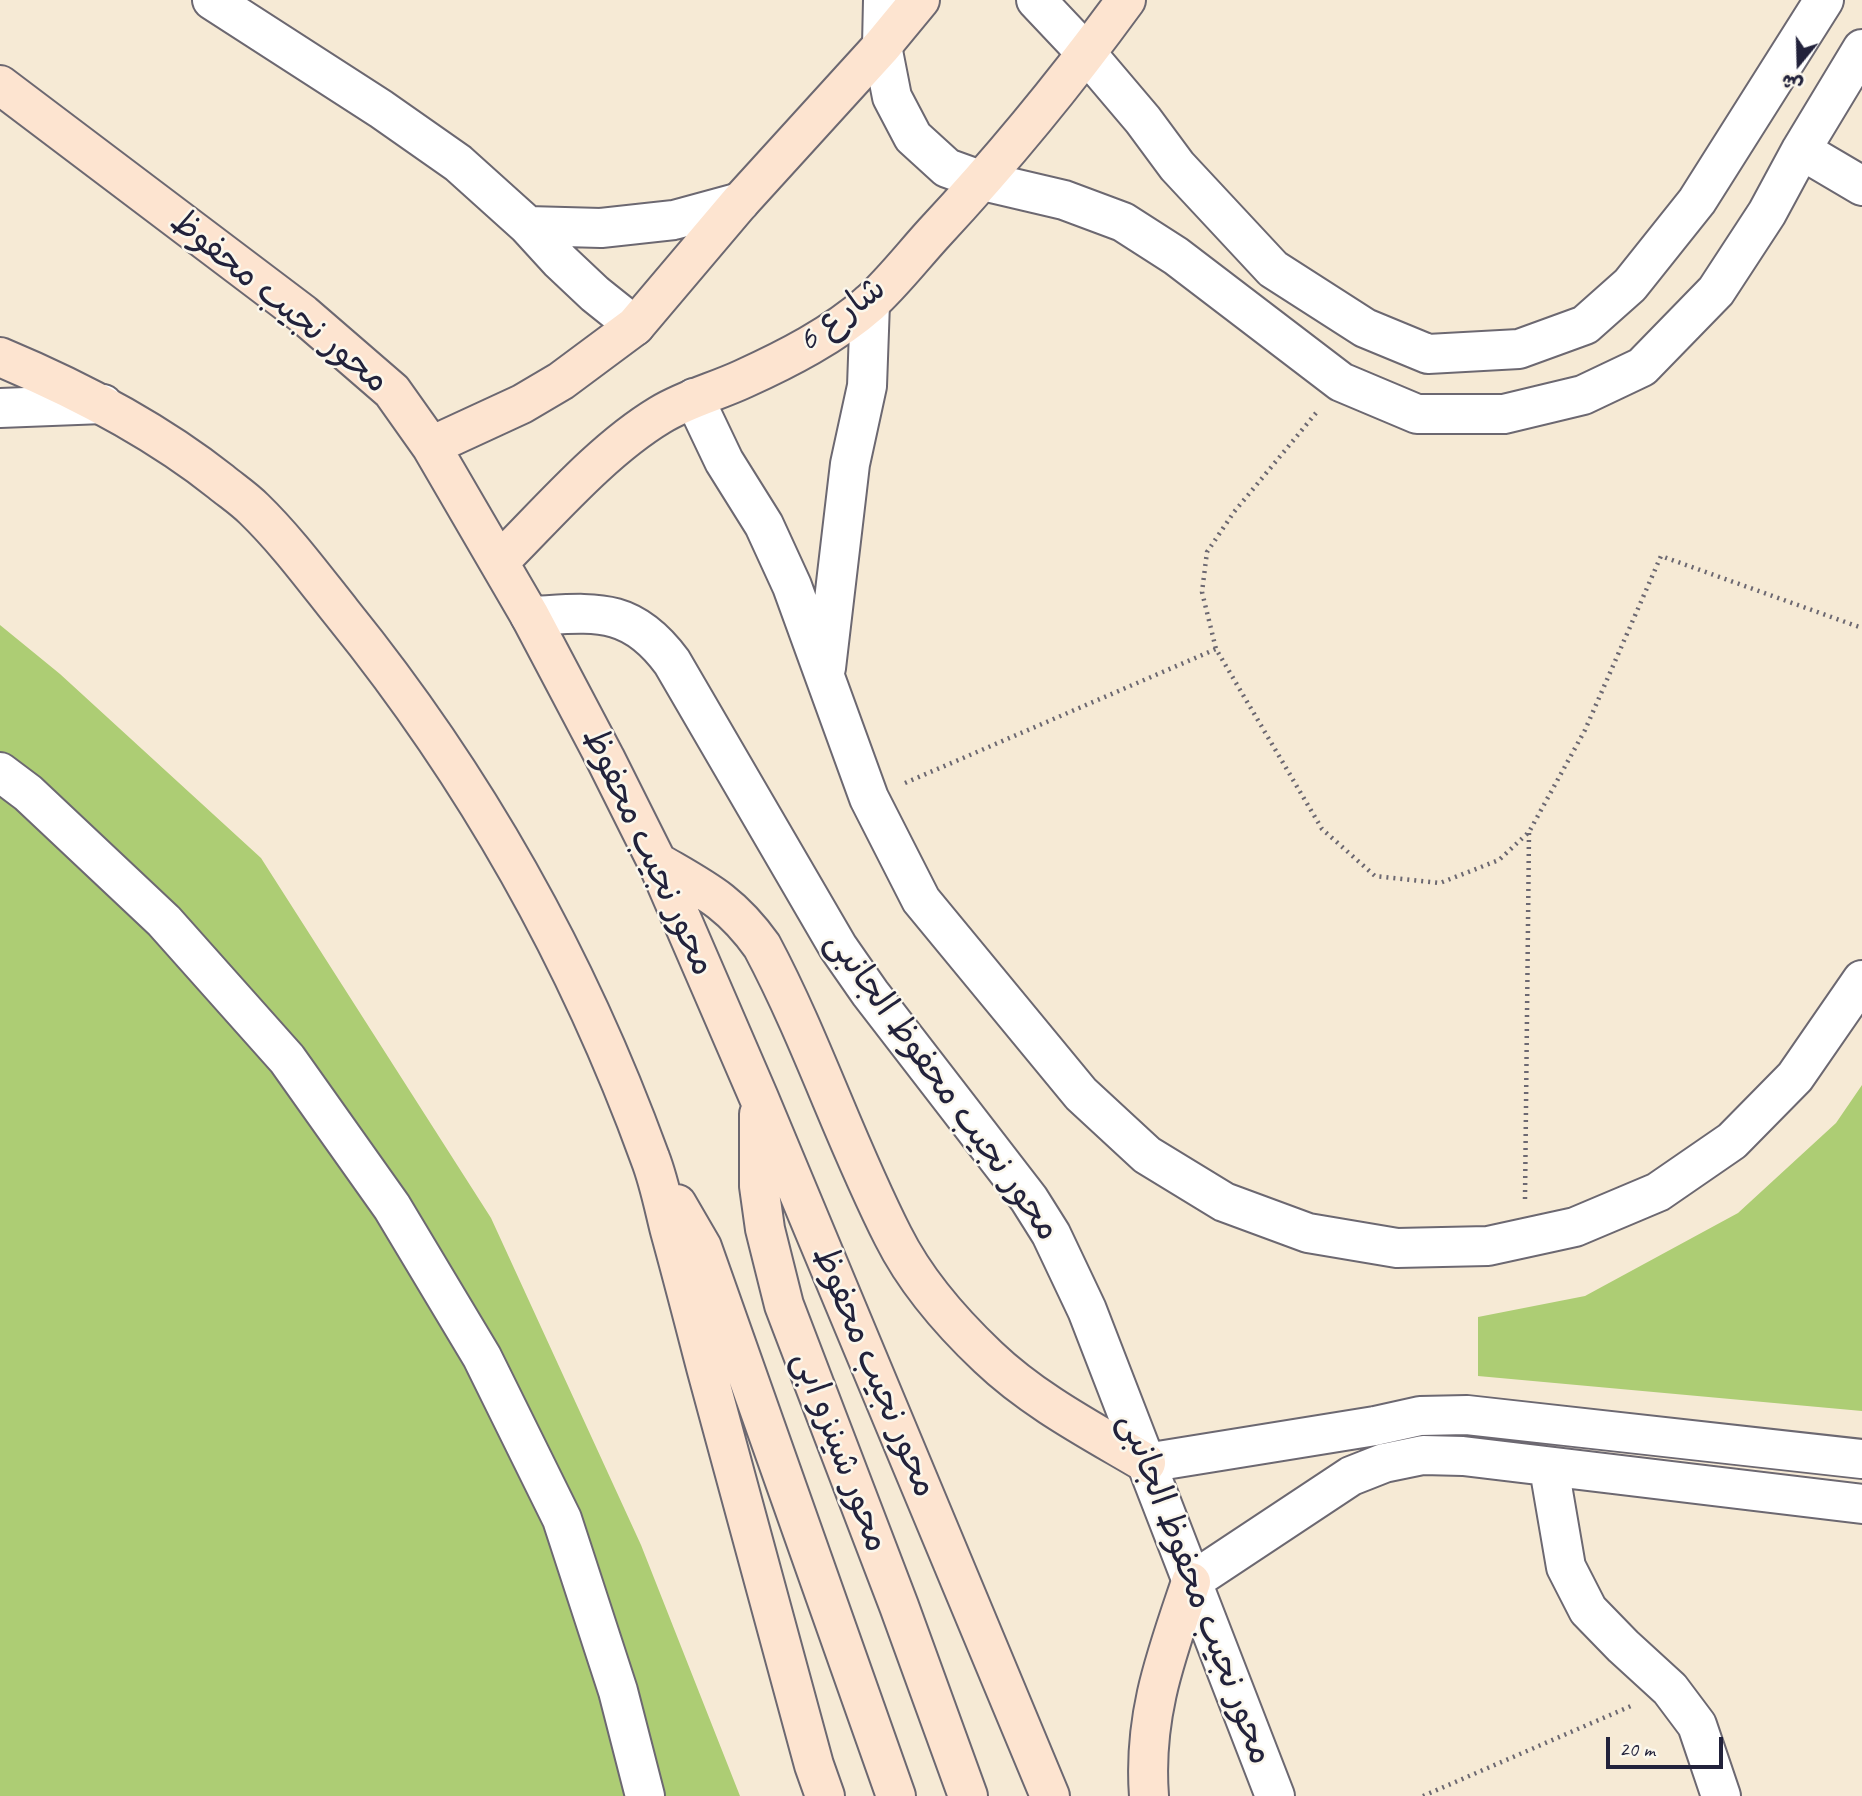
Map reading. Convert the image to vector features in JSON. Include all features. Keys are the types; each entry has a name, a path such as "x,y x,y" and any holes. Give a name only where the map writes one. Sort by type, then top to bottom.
{"main road":[{"path":"431,446 522,404 561,381 635,326 740,202 920,0"},
{"name":"شارع 6","path":"500,561 603,459 661,414 786,358 870,303 983,181 1087,54 1126,0"},
{"name":"محور نجيب محفوظ","path":"0,85 303,314 392,391 431,446 530,616 606,758 657,862 759,1098 1050,1796"},
{"path":"0,357 103,404 186,456 254,509 365,640 430,729 532,896 577,983 617,1072 652,1163 735,1476 814,1765 825,1796"},
{"path":"657,862 712,893 731,908 762,946 894,1238 937,1302 990,1359 1020,1384 1146,1463"},
{"name":"محور شينزو ابى","path":"759,1098 759,1186 765,1229 783,1305 895,1594 968,1796"},
{"name":"محور شينزو ابى","path":"652,1163 702,1247 896,1796"},
{"path":"1149,1796 1148,1736 1155,1695 1191,1582"}],"street":[{"path":"212,0 381,109 458,163 528,226 569,270 635,326"},
{"path":"883,0 881,46 891,97 913,137 947,168 983,181 1064,200 1123,222 1176,256 1341,382 1417,414 1504,414 1583,395 1642,367 1716,291 1767,213 1801,150 1862,49"},
{"path":"1036,0 1087,54 1143,120 1177,166 1273,269 1365,328 1428,354 1519,349 1584,326 1630,285 1697,201 1824,0"},
{"path":"1801,150 1862,186"},
{"path":"528,226 601,228 674,220 740,202"},
{"path":"825,674 850,464 867,386 870,303"},
{"path":"694,398 724,461 764,525 792,586 869,798 921,900 1081,1094 1147,1155 1224,1202 1308,1233 1398,1248 1488,1246 1575,1227 1658,1192 1732,1141 1795,1077 1862,980"},
{"path":"0,408 103,404"},
{"name":"محور نجيب محفوظ الجانبى","path":"530,616 587,613 613,616 637,625 657,641 672,662 838,947 870,993 1004,1164 1051,1234 1087,1310 1275,1796"},
{"path":"0,772 28,793 173,931 287,1059 392,1207 482,1357 562,1519 618,1691 645,1796"},
{"path":"1146,1463 1375,1426 1420,1416 1467,1415 1862,1460"},
{"path":"1191,1582 1351,1476 1384,1463 1423,1455 1463,1456 1862,1504"},
{"path":"1549,1468 1566,1567 1588,1610 1670,1689 1697,1724 1721,1796"}],"path":[{"path":"1341,382 1234,512 1208,552 1202,592 1216,649 1322,829 1375,876 1440,883 1499,860 1529,832 1585,730 1661,556 1862,628"},
{"path":"869,798 1216,649"},
{"path":"1525,1238 1529,832"},
{"path":"1423,1796 1670,1689"}],"green space":[{"path":"0,625 60,674 261,858 491,1218 641,1545 740,1796 0,1796"},
{"path":"1862,1085 1862,1411 1478,1376 1478,1317 1585,1296 1738,1213 1836,1123"}]}
